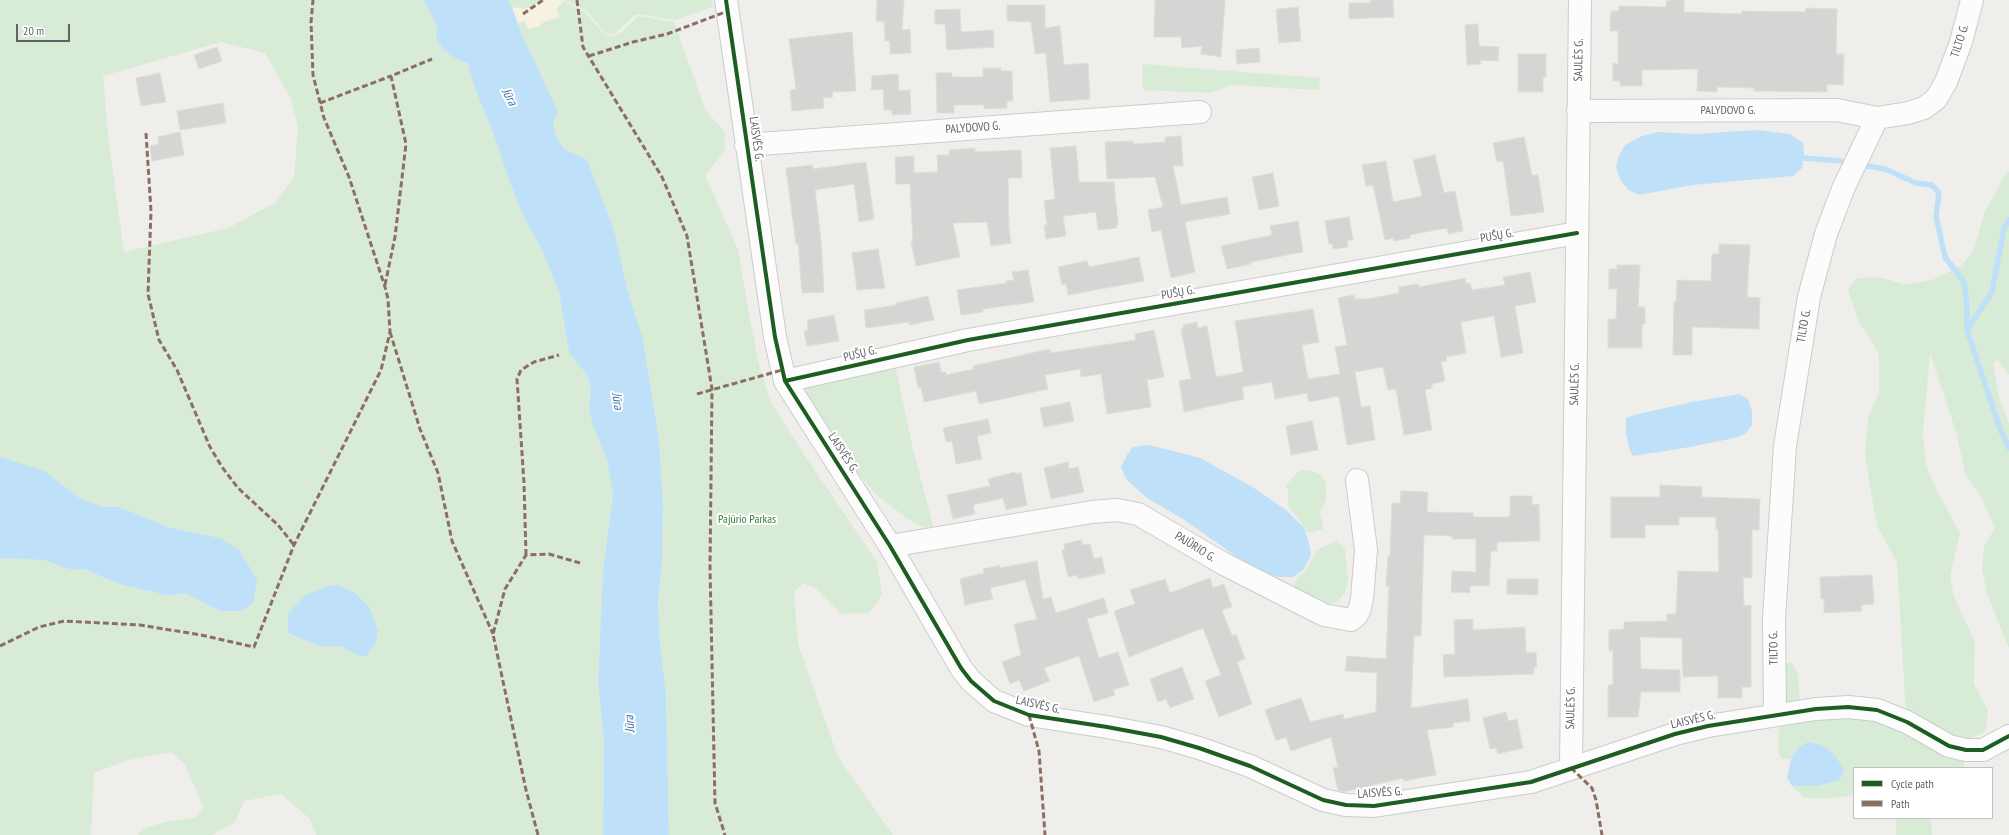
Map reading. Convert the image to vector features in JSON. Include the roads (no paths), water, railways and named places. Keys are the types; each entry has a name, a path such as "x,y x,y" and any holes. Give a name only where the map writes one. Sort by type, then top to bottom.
{"street":[{"name":"LAISVĖS G.","path":"726,0 775,337 785,381 890,546 970,681 994,701 1012,710 1029,715 1161,737 1226,756 1323,800 1346,805 1374,806 1531,782 1675,734 1708,726 1775,715 1848,707 1877,710 1907,722 1949,746 1966,750 1983,750 2009,736"},
{"name":"SAULĖS G.","path":"1571,768 1580,0"},
{"name":"TILTO G.","path":"1775,715 1774,618 1776,567 1785,446 1809,297 1826,234 1843,189 1877,118 1908,113 1924,108 1936,99 1948,76 1961,42 1972,0"},
{"name":"PALYDOVO G.","path":"1578,111 1837,110 1877,118"},
{"name":"PALYDOVO G.","path":"746,145 1200,112"},
{"name":"PUŠŲ G.","path":"785,381 968,340 1577,232"},
{"name":"PAJŪRIO G.","path":"890,546 1092,512 1117,510 1138,514 1224,564 1324,615 1351,620 1360,611 1364,585 1365,557 1357,480"}],"water":[{"name":"Jūra","path":"423,0 507,0 512,7 521,33 558,112 553,122 556,136 564,149 587,160 614,230 628,292 643,339 659,440 663,503 662,560 658,603 660,643 666,695 669,835 603,835 604,740 598,684 603,570 613,494 607,460 592,423 589,408 591,389 587,375 569,352 559,292 542,250 524,218 495,138 474,86 468,63 457,59 443,49 436,38 437,26"},
{"path":"1757,130 1790,134 1803,143 1804,154 1802,168 1793,176 1692,185 1639,195 1629,190 1621,181 1616,167 1619,156 1625,145 1642,136 1658,132 1695,134"},
{"path":"1739,394 1748,399 1752,411 1752,425 1746,433 1739,437 1633,456 1630,451 1626,433 1626,418 1692,402"},
{"path":"1149,445 1200,458 1251,486 1286,510 1304,528 1309,543 1311,555 1304,569 1293,577 1278,577 1254,569 1183,519 1147,498 1126,479 1121,467 1133,447"},
{"path":"0,457 45,471 78,497 102,507 119,507 171,528 220,538 239,550 257,580 253,603 241,611 220,611 184,593 170,596 119,584 84,569 72,570 43,560 0,558"},
{"path":"339,585 355,593 369,607 378,630 376,643 366,656 359,656 341,646 319,646 288,633 288,613 307,594 329,586"},
{"path":"1808,742 1822,745 1833,753 1844,769 1840,780 1818,786 1792,786 1787,778 1791,759 1798,748"}],"waterway":[{"path":"1804,158 1841,161"},
{"path":"1861,165 1885,169 1916,183 1932,185 1939,193 1936,216 1945,257 1964,282 1967,305 1967,330 2000,429 2009,448"},
{"path":"1967,330 1992,292 2004,228 2009,220"}],"park label":[{"name":"Pajūrio Parkas","path":"747,520"}]}
